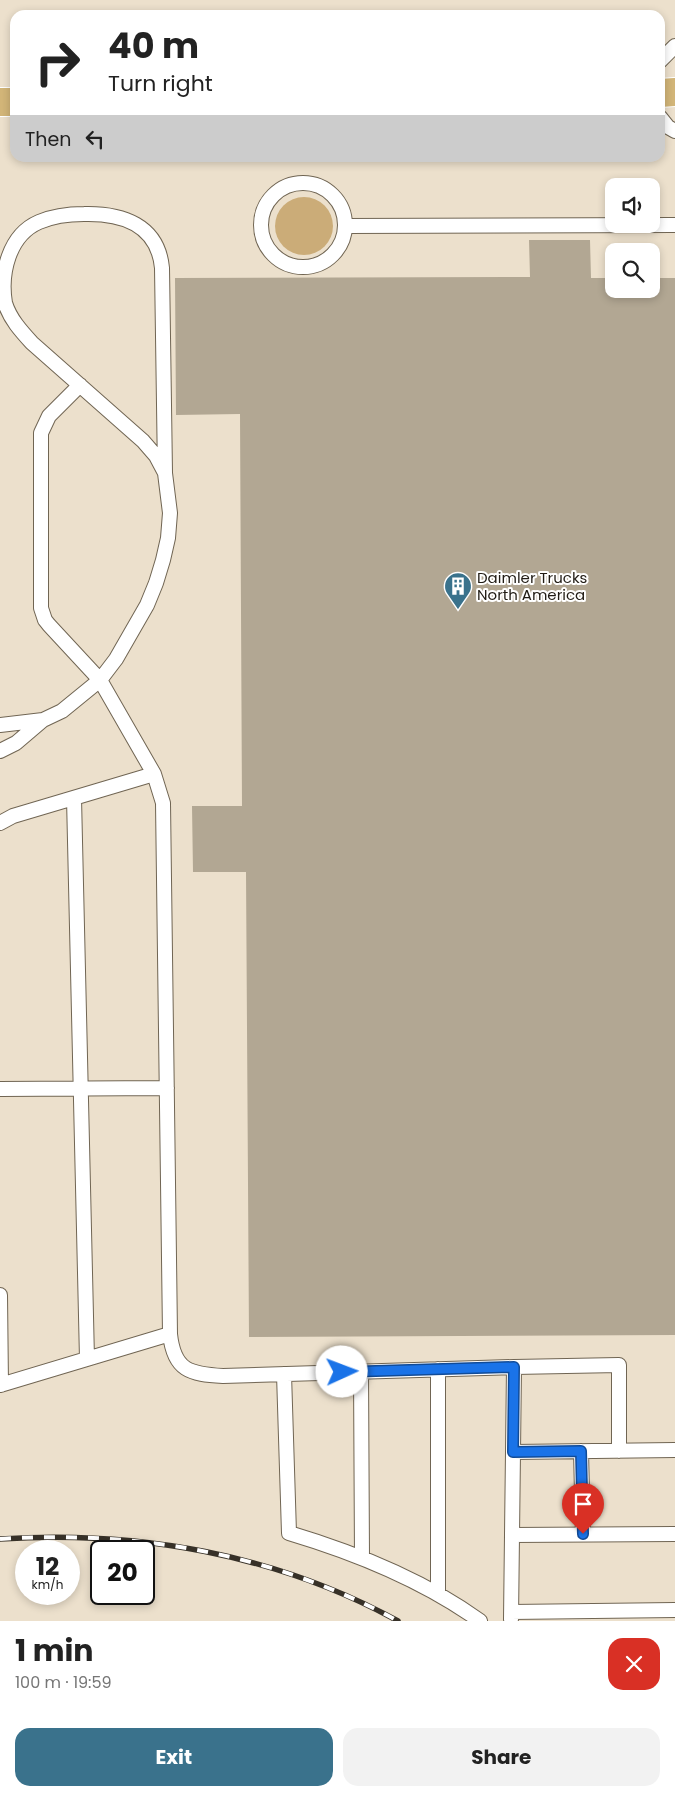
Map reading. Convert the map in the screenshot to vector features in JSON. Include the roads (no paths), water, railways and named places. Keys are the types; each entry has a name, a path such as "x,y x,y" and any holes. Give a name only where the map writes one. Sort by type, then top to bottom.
{"lane":[{"path":"665,56 675,46"},
{"path":"665,123 675,131"},
{"path":"304,183 323,188 334,197 342,210 345,226 343,238 337,251 326,261 306,268 292,267 273,256 265,245 260,225 265,206 273,195 284,187 304,183"},
{"path":"0,751 16,743 43,720 62,711 100,680 116,659 132,633 156,583 168,538 170,513 165,474 161,261 156,245 146,232 131,222 115,216 76,214 39,222 28,228 13,244 3,267 2,292 5,304 16,326 32,344 143,441 156,456 165,474"},
{"path":"345,226 675,225"},
{"path":"80,385 49,416 41,433 41,600 45,620 100,680 154,774 161,794 164,811 170,1334 176,1360 194,1373 223,1376 619,1365 618,1451"},
{"path":"0,725 43,720"},
{"path":"0,823 13,816 154,774"},
{"path":"74,798 86,1359"},
{"path":"0,1089 167,1088"},
{"path":"0,1295 1,1385 170,1334"},
{"path":"514,1367 511,1616 675,1610"},
{"path":"438,1369 438,1594"},
{"path":"361,1372 362,1558"},
{"path":"284,1374 289,1533 362,1558 438,1594 480,1621"},
{"path":"513,1452 675,1450"},
{"path":"581,1451 583,1534"},
{"path":"512,1535 675,1534"}],"railway":[{"path":"0,1539 52,1537 103,1539 154,1543 205,1551 255,1563 304,1579 352,1598 398,1621"}],"place":[{"name":"Daimler Trucks North America","path":"458,610"}]}
